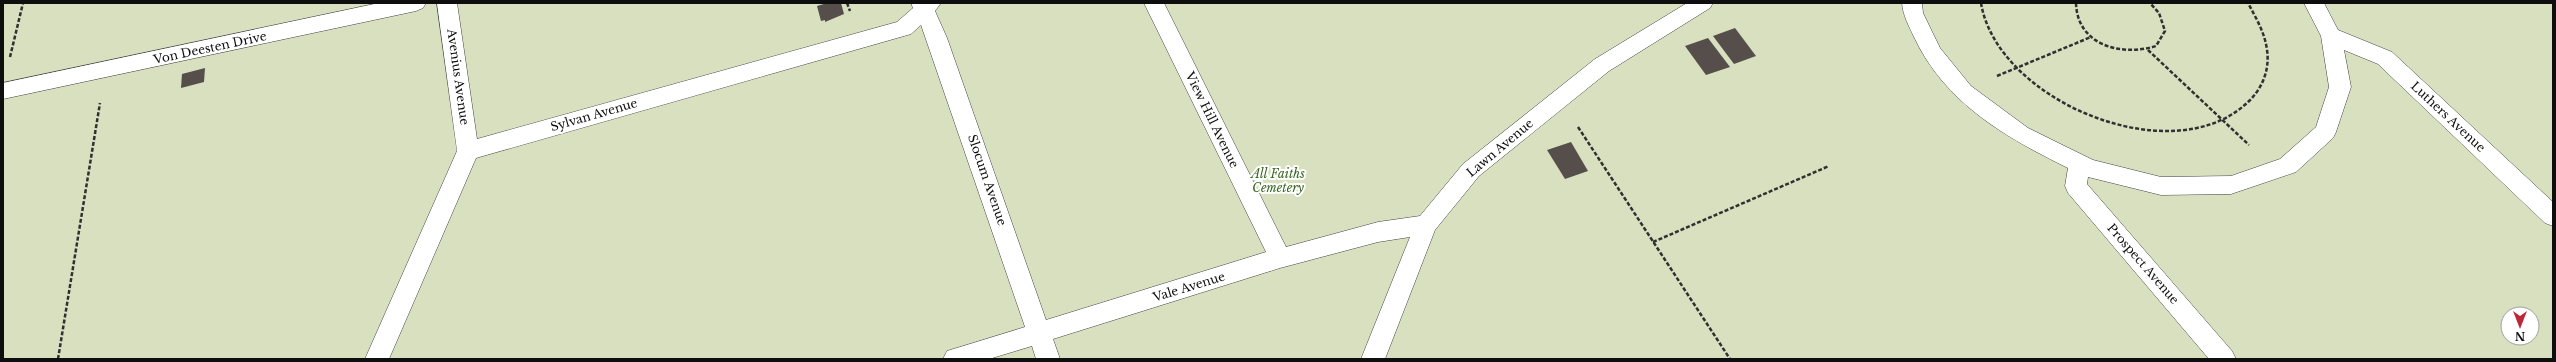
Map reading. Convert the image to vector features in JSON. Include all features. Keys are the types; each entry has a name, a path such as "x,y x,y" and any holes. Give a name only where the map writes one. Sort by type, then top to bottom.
{"lane":[{"name":"Von Deesten Drive","path":"3,91 105,71 416,3"},
{"name":"Avenius Avenue","path":"447,3 468,151"},
{"name":"View Hill Avenue","path":"1154,3 1280,258"},
{"name":"Lawn Avenue","path":"1373,359 1426,226 1471,170 1602,66 1703,3"},
{"path":"1912,3 1913,13 1932,53 1964,92 2020,134 2079,164 2161,186 2231,185 2288,166 2325,132 2340,86 2331,36 2314,3"},
{"name":"Sylvan Avenue","path":"468,151 904,28 925,5"},
{"name":"Slocum Avenue","path":"925,5 1048,359"},
{"name":"Luthers Avenue","path":"2331,36 2385,58 2553,216"},
{"path":"377,359 468,151"},
{"name":"Prospect Avenue","path":"2079,164 2076,186 2224,359"},
{"name":"Vale Avenue","path":"955,359 1280,258 1378,232 1426,226"}],"path":[{"path":"10,60 23,3"},
{"path":"1981,3 1982,12 1994,41 2016,68 2051,96 2094,117 2134,128 2184,130 2223,121 2248,105 2263,83 2268,57 2262,29 2248,3"},
{"path":"2076,3 2077,19 2091,36 2113,48 2125,52 2148,50 2156,46 2165,31 2159,13 2152,3"},
{"path":"1990,78 2091,36"},
{"path":"2148,50 2253,149"},
{"path":"58,359 105,71"},
{"path":"1560,99 1730,359"},
{"path":"1653,242 1829,166"}],"green space":[{"name":"All Faiths Cemetery","path":"3,3 2553,3 2553,359 3,359"}],"building":[{"path":"827,3 841,3 844,14 825,22 825,20 821,21 817,6"},
{"path":"1735,28 1756,56 1734,64 1713,36"},
{"path":"1708,38 1730,67 1706,75 1685,46"},
{"path":"205,68 204,82 181,88 182,74"},
{"path":"1571,142 1588,171 1565,179 1547,150"}]}
